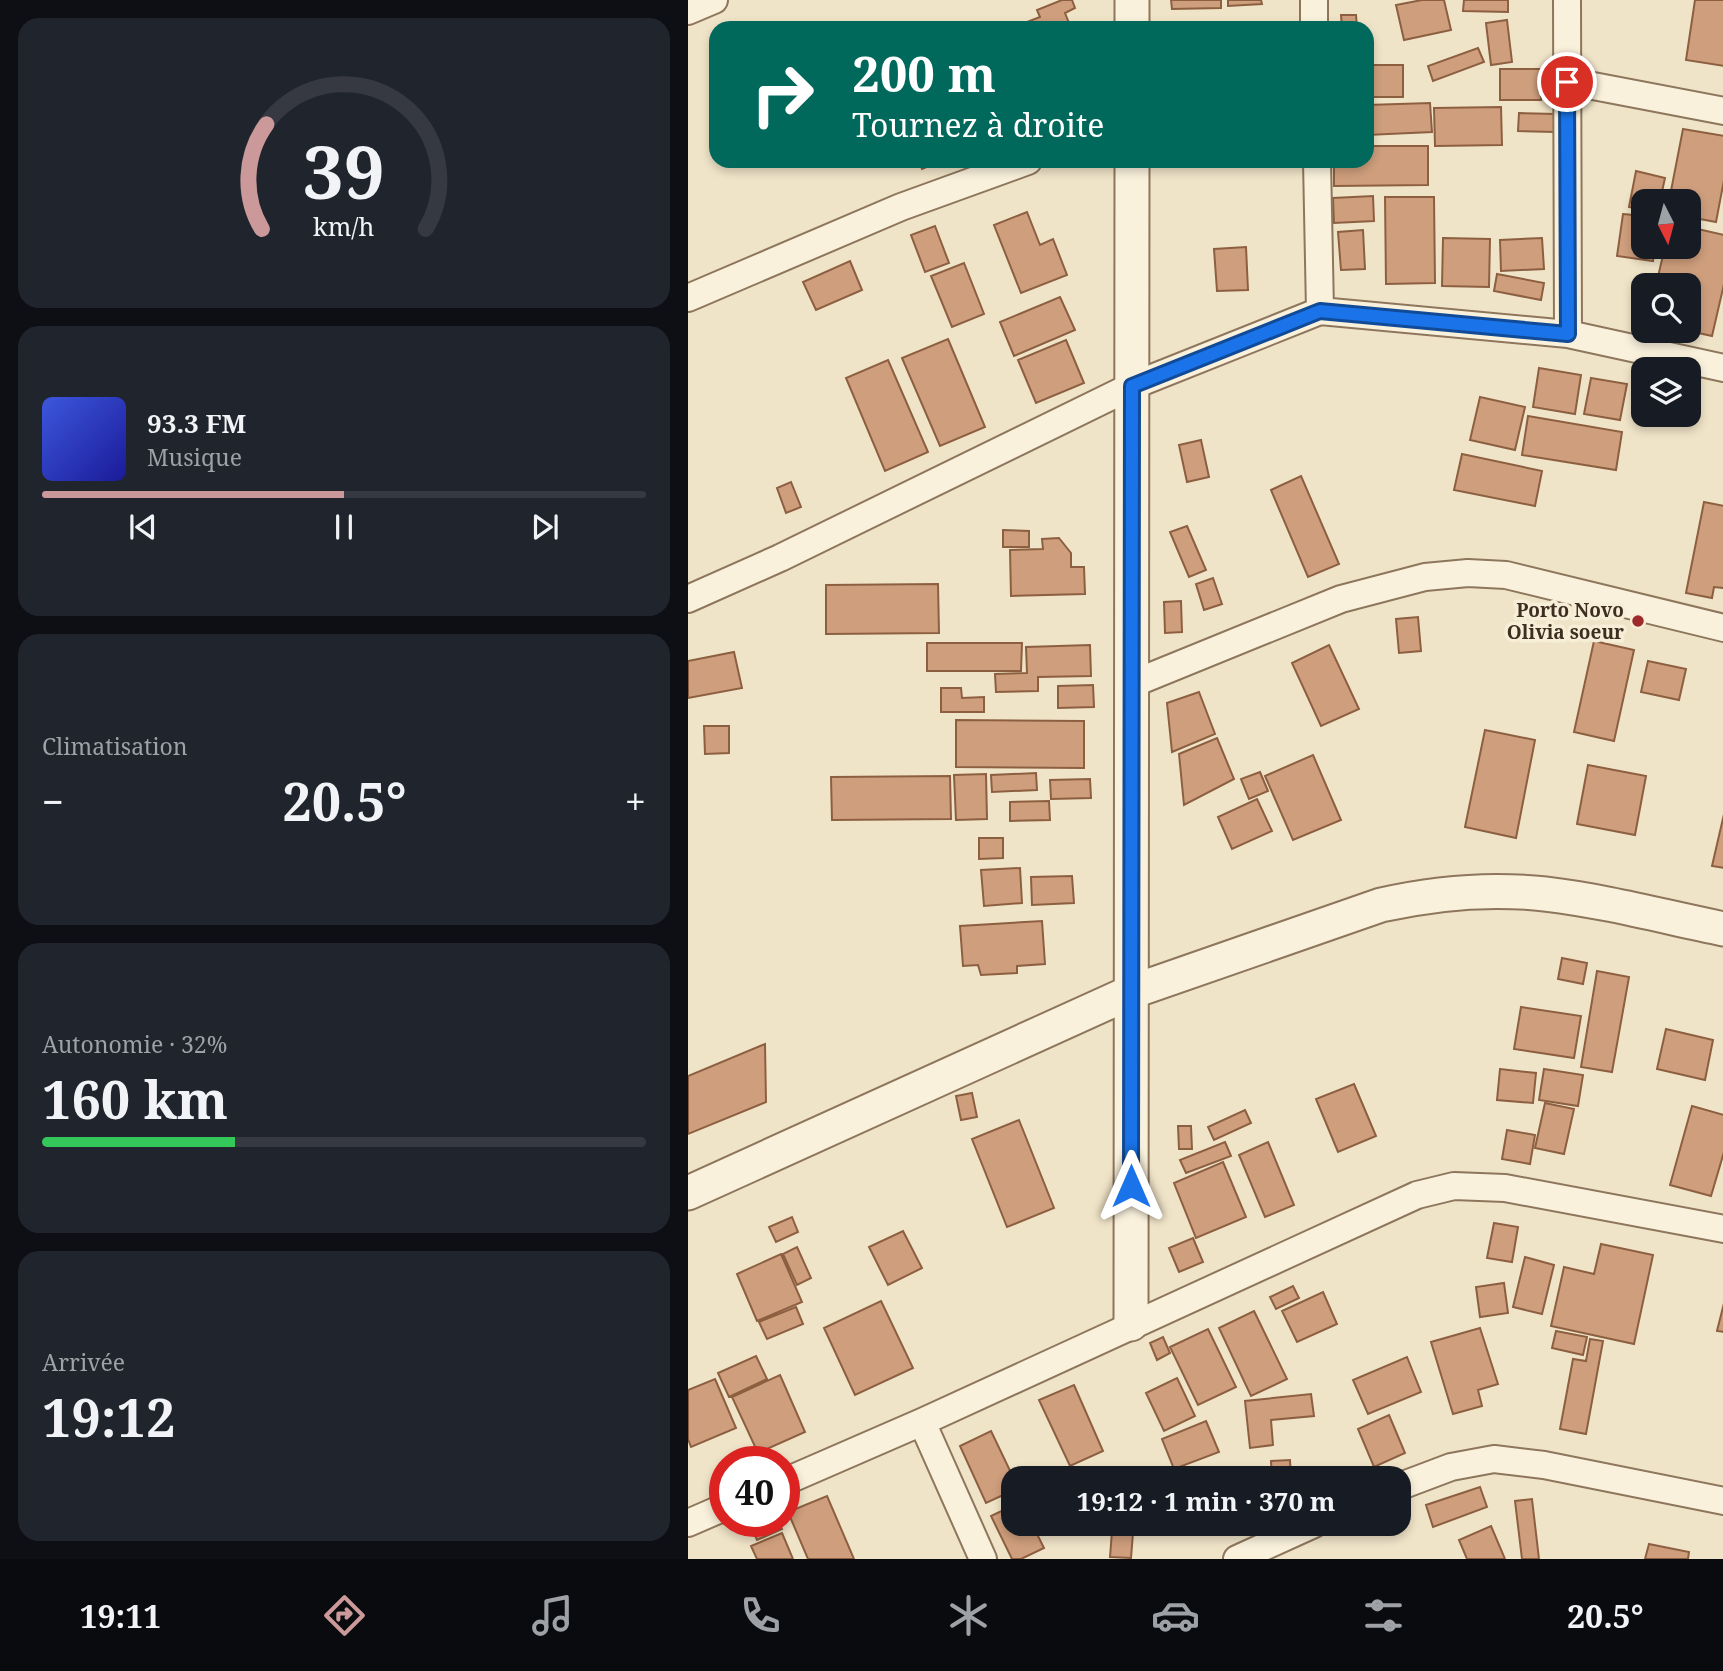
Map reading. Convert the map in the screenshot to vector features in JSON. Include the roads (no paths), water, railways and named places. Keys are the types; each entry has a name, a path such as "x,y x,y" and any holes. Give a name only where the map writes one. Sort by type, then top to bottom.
{"street":[{"path":"688,12 714,0"},
{"path":"1132,0 1132,21"},
{"path":"1314,0 1314,21"},
{"path":"1567,0 1568,334"},
{"path":"1567,82 1723,111"},
{"path":"688,298 902,207 1009,168"},
{"path":"1131,1324 1132,168"},
{"path":"1317,168 1320,311"},
{"path":"688,599 780,558 1132,386 1320,311 1568,334 1723,368"},
{"path":"1131,684 1341,599 1425,577 1468,573 1506,575 1723,628"},
{"path":"688,1193 1131,992 1381,905 1423,895 1487,892 1545,894 1723,929"},
{"path":"800,1475 922,1422 1417,1195 1454,1186 1505,1188 1723,1229"},
{"path":"922,1422 983,1559"},
{"path":"1411,1482 1451,1467 1494,1459 1544,1465 1723,1501"},
{"path":"688,1523 709,1514"},
{"path":"1237,1559 1288,1536"}],"place":[{"name":"Porto Novo Olivia soeur","path":"1638,621"}]}
